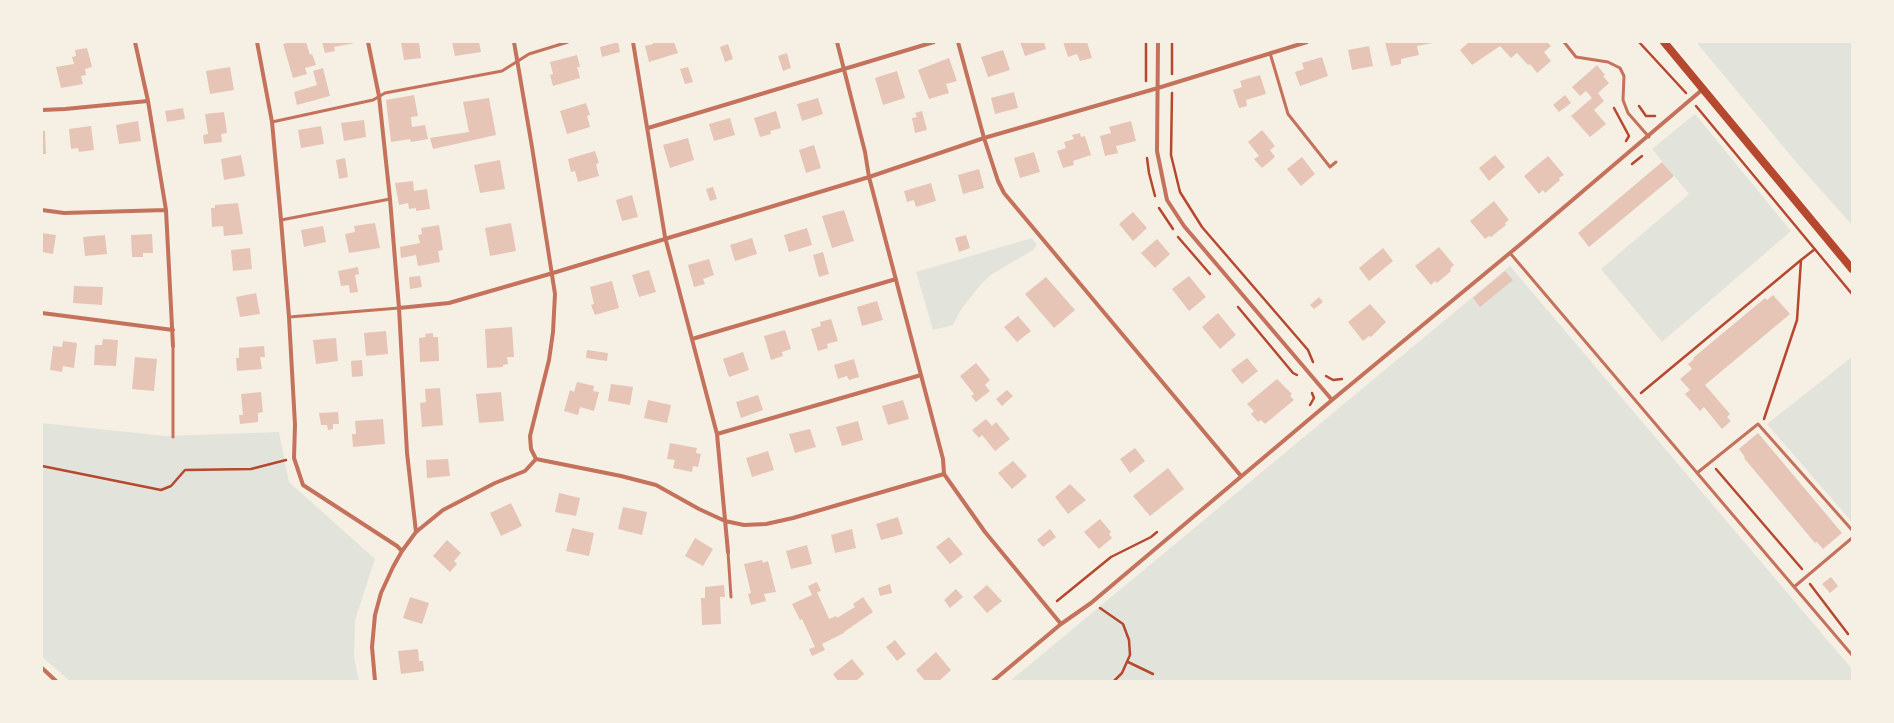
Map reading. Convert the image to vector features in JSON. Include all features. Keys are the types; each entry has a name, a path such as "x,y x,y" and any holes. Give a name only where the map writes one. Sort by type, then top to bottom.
{"main road":[{"path":"1664,42 1852,269"}],"street":[{"path":"136,42 148,100 166,210 173,346"},
{"path":"257,42 272,122 281,220 289,318 295,425 294,458 303,485 402,551"},
{"path":"368,42 379,96 390,199 399,308 407,453 416,532"},
{"path":"514,42 553,273 555,294 552,339 544,386 530,436 531,449 536,459"},
{"path":"632,42 648,128 665,237 716,434 728,552"},
{"path":"837,42 865,152 869,177 943,459 944,474 985,532 1061,624"},
{"path":"648,128 934,42"},
{"path":"958,42 984,138 998,181 1004,194 1241,476"},
{"path":"1158,42 1157,151 1167,200 1184,226 1332,400"},
{"path":"399,308 449,303 553,273 665,237 869,177 984,138 1158,88 1307,42"},
{"path":"993,681 1061,624 1091,603 1332,400 1649,137 1703,90"},
{"path":"42,110 65,110 148,100"},
{"path":"42,210 64,213 166,210"},
{"path":"692,339 896,279"},
{"path":"42,313 173,330"},
{"path":"716,434 921,375"},
{"path":"536,459 621,476 656,485 699,509 725,521 744,525 766,524 944,474"},
{"path":"375,681 372,647 375,615 381,593 393,566 402,551 416,532 443,510 495,483 525,472 536,459"},
{"path":"42,668 56,681"}],"lane":[{"path":"272,122 373,100 385,93 502,71 529,54 568,42"},
{"path":"1564,42 1576,56 1608,62 1620,68 1624,76 1623,100 1628,113 1649,137"},
{"path":"1270,53 1288,114 1330,167 1336,162"},
{"path":"281,220 390,199"},
{"path":"1510,253 1852,654"},
{"path":"289,318 399,308"},
{"path":"173,346 173,437"},
{"path":"1697,473 1758,424 1852,530"},
{"path":"1794,587 1852,538"},
{"path":"728,552 731,596"}],"path":[{"path":"1172,42 1171,155 1180,192 1202,227 1308,350 1314,362 1326,377 1333,380 1341,380 1347,375"},
{"path":"1639,42 1685,91 1689,101 1698,107 1852,294"},
{"path":"1680,96 1685,91"},
{"path":"1639,106 1646,116 1654,117 1659,113"},
{"path":"1614,108 1629,136 1625,142"},
{"path":"1640,394 1815,249"},
{"path":"1761,427 1797,320 1801,260"},
{"path":"1305,409 1314,398 1312,390 1304,380 1319,368"},
{"path":"1635,388 1646,400"},
{"path":"42,466 161,490 171,486 185,470 252,469 294,458"},
{"path":"1710,463 1806,576 1811,586 1852,639"},
{"path":"1057,601 1110,557 1151,537 1163,528"},
{"path":"1091,603 1123,624 1129,640 1130,655 1128,662 1122,673 1114,681"},
{"path":"1128,662 1153,674"}],"shaded area":[{"path":"1696,42 1852,42 1852,225 1796,162"},
{"path":"1695,114 1791,231 1662,342 1601,269 1689,194 1652,149"},
{"path":"1032,238 1037,245 1033,250 992,274 981,284 960,311 953,325 933,330 916,272"},
{"path":"1510,266 1852,669 1852,681 1010,681"},
{"path":"1852,357 1852,522 1767,424"},
{"path":"42,423 165,436 279,432 289,482 375,559 355,620 354,657 359,681 70,681 42,657"}],"building":[{"path":"290,42 306,42 310,55 312,54 316,65 305,68 307,74 293,78 283,44"},
{"path":"322,42 355,43 334,47 335,51 325,53"},
{"path":"401,42 419,42 421,58 404,60"},
{"path":"452,42 479,42 481,52 455,56"},
{"path":"618,42 620,52 602,57 600,47"},
{"path":"653,42 674,42 678,53 649,62 645,46 653,44"},
{"path":"1020,42 1044,42 1046,49 1025,56"},
{"path":"1063,42 1087,42 1092,58 1080,61 1077,54 1068,57"},
{"path":"1385,42 1433,43 1417,46 1419,55 1401,59 1401,64 1391,66"},
{"path":"1469,42 1547,42 1551,46 1544,52 1551,61 1537,73 1530,64 1528,65 1517,53 1511,58 1500,46 1472,65 1460,50"},
{"path":"728,44 733,59 725,62 720,47"},
{"path":"1369,46 1373,66 1352,70 1348,50"},
{"path":"87,48 92,67 85,69 86,75 81,76 83,84 61,88 56,67 74,64 72,57 76,56 75,50"},
{"path":"1003,50 1010,70 988,77 981,57"},
{"path":"787,53 791,68 783,71 778,56"},
{"path":"577,55 580,67 577,67 580,78 553,86 550,75 553,74 550,62"},
{"path":"1322,57 1328,76 1300,86 1295,72 1304,69 1302,63"},
{"path":"949,58 957,81 946,84 949,93 929,99 918,70"},
{"path":"1597,65 1609,83 1598,93 1604,101 1594,110 1606,124 1590,137 1571,116 1592,98 1586,91 1580,96 1572,87"},
{"path":"230,67 234,90 210,94 206,71"},
{"path":"688,67 693,82 685,84 680,69"},
{"path":"323,68 330,96 297,105 294,92 317,85 313,71"},
{"path":"897,71 905,98 883,105 875,78"},
{"path":"1260,75 1266,94 1246,100 1247,106 1239,108 1233,90 1242,87 1240,81"},
{"path":"1014,92 1018,108 995,114 991,98"},
{"path":"414,95 418,116 411,117 412,127 425,125 428,139 411,142 410,139 391,142 386,100"},
{"path":"1565,95 1571,103 1559,112 1553,105"},
{"path":"489,98 496,135 433,149 430,138 469,132 463,102"},
{"path":"818,98 823,114 802,121 797,104"},
{"path":"586,103 590,115 587,116 590,127 567,134 560,111"},
{"path":"183,108 185,119 167,122 165,111"},
{"path":"776,111 781,128 770,131 771,134 760,137 754,118"},
{"path":"922,111 927,130 915,133 912,118 917,117 915,113"},
{"path":"224,112 227,133 221,134 222,142 204,144 203,135 208,134 205,114"},
{"path":"730,118 735,135 714,141 709,124"},
{"path":"364,120 366,137 344,141 341,123"},
{"path":"138,121 141,141 119,144 116,125"},
{"path":"1131,121 1136,141 1116,146 1118,153 1105,156 1100,136 1111,133 1109,127"},
{"path":"91,126 94,150 79,152 78,148 71,149 69,129"},
{"path":"321,126 324,144 301,148 298,130"},
{"path":"1262,130 1275,146 1270,150 1275,157 1262,168 1254,159 1259,156 1248,142"},
{"path":"42,131 45,131 46,154 42,154"},
{"path":"1080,133 1081,137 1085,136 1091,155 1073,161 1074,165 1063,168 1057,151 1066,148 1064,142 1074,139 1072,135"},
{"path":"688,138 694,160 670,168 663,145"},
{"path":"814,145 821,168 806,173 799,150"},
{"path":"595,151 599,163 596,164 599,176 578,182 575,171 571,172 568,159"},
{"path":"1034,152 1040,172 1020,178 1014,158"},
{"path":"241,155 245,176 224,180 221,159"},
{"path":"1495,155 1505,167 1489,181 1479,168"},
{"path":"1548,156 1564,175 1559,178 1560,180 1545,193 1543,190 1539,194 1524,176"},
{"path":"1302,157 1315,174 1301,186 1287,169"},
{"path":"345,158 348,177 339,179 336,160"},
{"path":"500,160 505,189 480,193 474,165"},
{"path":"1662,162 1674,176 1589,247 1578,233"},
{"path":"979,169 984,188 963,194 958,175"},
{"path":"413,181 414,191 427,189 430,209 416,211 416,208 409,209 408,203 399,205 395,183"},
{"path":"931,183 936,201 916,207 914,200 907,202 904,191"},
{"path":"713,187 717,199 710,201 706,189"},
{"path":"632,195 638,217 622,221 616,200"},
{"path":"1494,201 1509,220 1505,223 1506,225 1491,237 1489,236 1485,239 1470,221"},
{"path":"238,203 243,234 224,236 223,226 212,227 211,208 215,208 215,205"},
{"path":"844,210 854,241 832,248 822,216"},
{"path":"1133,212 1147,228 1133,241 1119,224"},
{"path":"375,223 380,248 349,253 345,234 355,232 354,226"},
{"path":"511,223 516,251 490,256 485,228"},
{"path":"439,225 443,250 438,251 440,262 418,266 416,255 401,258 400,247 420,243 418,235 422,234 421,228"},
{"path":"323,226 326,242 304,247 301,230"},
{"path":"807,228 812,245 789,252 784,235"},
{"path":"42,233 56,235 53,254 42,252"},
{"path":"152,234 153,253 143,253 143,257 132,257 131,235"},
{"path":"105,235 107,254 85,256 83,237"},
{"path":"966,235 970,248 959,252 955,238"},
{"path":"752,238 757,254 735,261 730,245"},
{"path":"1157,239 1170,254 1155,268 1141,253"},
{"path":"1439,247 1454,265 1450,269 1451,271 1437,283 1435,281 1431,285 1415,266"},
{"path":"250,248 252,269 233,271 231,250"},
{"path":"1383,248 1393,261 1369,281 1359,268"},
{"path":"823,252 829,274 819,277 813,255"},
{"path":"709,259 714,275 703,279 705,284 694,287 688,265"},
{"path":"358,267 359,274 355,275 358,292 350,293 349,285 341,286 338,271"},
{"path":"649,270 656,292 639,297 632,275"},
{"path":"1505,271 1513,280 1480,307 1473,298"},
{"path":"420,276 422,287 410,289 409,277"},
{"path":"1189,276 1206,297 1189,311 1172,289"},
{"path":"1046,277 1075,310 1054,328 1025,294"},
{"path":"612,281 619,308 595,315 591,305 594,304 590,287"},
{"path":"74,286 103,287 102,305 73,303"},
{"path":"256,293 260,314 240,317 236,297"},
{"path":"1773,295 1790,314 1705,385 1730,414 1727,417 1731,421 1722,429 1704,407 1700,411 1685,394 1690,390 1680,379 1692,369 1688,364 1694,359 1693,358 1765,298 1767,300"},
{"path":"1319,297 1323,302 1314,309 1310,305"},
{"path":"877,301 883,320 862,326 857,307"},
{"path":"1370,304 1386,322 1371,337 1369,336 1363,341 1348,322"},
{"path":"1218,313 1236,335 1220,349 1202,327"},
{"path":"1018,316 1031,331 1017,342 1004,327"},
{"path":"831,319 838,341 827,344 828,348 818,351 811,329 821,326 820,322"},
{"path":"512,327 514,357 507,357 508,364 503,365 503,367 487,368 485,329"},
{"path":"785,330 791,349 782,352 783,356 771,360 764,336"},
{"path":"386,331 388,354 366,356 364,333"},
{"path":"433,333 433,337 438,337 439,361 420,362 419,338 426,337 425,334"},
{"path":"336,338 338,361 316,364 313,340"},
{"path":"103,339 118,340 116,366 94,365 95,345 102,345"},
{"path":"63,341 77,343 74,368 63,366 62,372 50,370 53,346 62,347"},
{"path":"264,346 265,357 260,357 262,369 237,371 236,358 239,358 239,348"},
{"path":"587,350 608,353 607,361 586,358"},
{"path":"743,352 749,370 729,377 723,359"},
{"path":"135,357 157,359 154,391 132,389"},
{"path":"1247,358 1258,371 1242,384 1231,370"},
{"path":"854,359 859,377 849,380 847,376 838,379 834,365"},
{"path":"362,360 363,376 352,377 351,361"},
{"path":"976,363 990,380 985,385 990,391 976,402 971,396 974,394 960,376"},
{"path":"1277,379 1292,394 1290,396 1294,400 1265,424 1261,420 1258,422 1251,414 1254,411 1247,404"},
{"path":"577,382 594,386 593,391 599,392 594,411 580,407 578,415 564,411 570,390 574,392"},
{"path":"611,384 633,387 630,405 608,401"},
{"path":"440,388 443,425 422,427 420,403 426,402 425,389"},
{"path":"1007,390 1013,396 1002,406 996,399"},
{"path":"261,392 263,412 258,413 258,422 240,424 239,415 243,415 241,394"},
{"path":"501,392 504,421 479,423 476,394"},
{"path":"758,395 763,410 741,418 736,402"},
{"path":"648,400 671,405 667,423 644,418"},
{"path":"903,400 909,419 888,425 882,406"},
{"path":"338,412 339,424 333,424 333,429 328,430 327,425 321,425 319,413"},
{"path":"383,419 385,444 353,447 352,434 356,434 355,421"},
{"path":"986,419 992,426 996,422 1010,439 995,451 982,435 979,438 972,430"},
{"path":"858,421 863,440 842,446 836,427"},
{"path":"810,429 816,447 795,453 789,434"},
{"path":"1758,433 1842,533 1823,549 1817,542 1815,543 1744,458 1745,457 1739,449"},
{"path":"670,443 697,448 696,453 701,454 698,467 693,466 692,472 673,468 675,460 667,459"},
{"path":"1135,448 1145,461 1130,473 1120,459"},
{"path":"768,451 774,470 752,477 746,458"},
{"path":"448,459 450,476 427,478 426,460"},
{"path":"1013,461 1027,476 1012,489 998,473"},
{"path":"1168,468 1184,489 1150,516 1133,496"},
{"path":"1070,484 1086,500 1068,514 1055,497"},
{"path":"559,493 580,498 576,516 555,512"},
{"path":"511,503 522,526 501,536 490,513"},
{"path":"623,507 647,512 642,535 618,529"},
{"path":"898,517 903,534 881,540 876,524"},
{"path":"1100,519 1111,532 1109,534 1112,538 1099,549 1084,532"},
{"path":"572,528 594,533 589,556 566,551"},
{"path":"852,529 856,548 835,553 831,535"},
{"path":"1050,529 1056,537 1043,547 1037,540"},
{"path":"949,537 963,554 950,564 936,547"},
{"path":"695,538 713,549 703,566 685,556"},
{"path":"447,540 461,553 454,561 457,564 450,572 433,556"},
{"path":"807,545 812,564 791,569 786,551"},
{"path":"762,560 763,563 768,561 776,592 764,594 766,601 751,605 748,594 751,593 744,564"},
{"path":"1831,577 1838,586 1830,593 1822,584"},
{"path":"817,582 821,591 817,592 829,619 836,616 837,618 855,607 853,604 863,597 873,612 844,633 822,644 825,650 812,656 809,649 815,647 802,619 800,620 792,604 812,595 808,586"},
{"path":"890,584 892,593 880,596 878,588"},
{"path":"724,585 725,597 720,597 721,624 702,625 701,598 705,598 705,587"},
{"path":"987,585 1002,601 987,613 973,597"},
{"path":"956,589 963,597 950,608 944,600"},
{"path":"410,597 429,603 422,624 403,618"},
{"path":"895,640 906,654 897,661 886,647"},
{"path":"418,649 419,661 423,661 424,671 401,674 398,651"},
{"path":"936,652 951,670 939,681 925,681 916,670"},
{"path":"852,659 864,674 856,681 838,681 833,674"}]}
